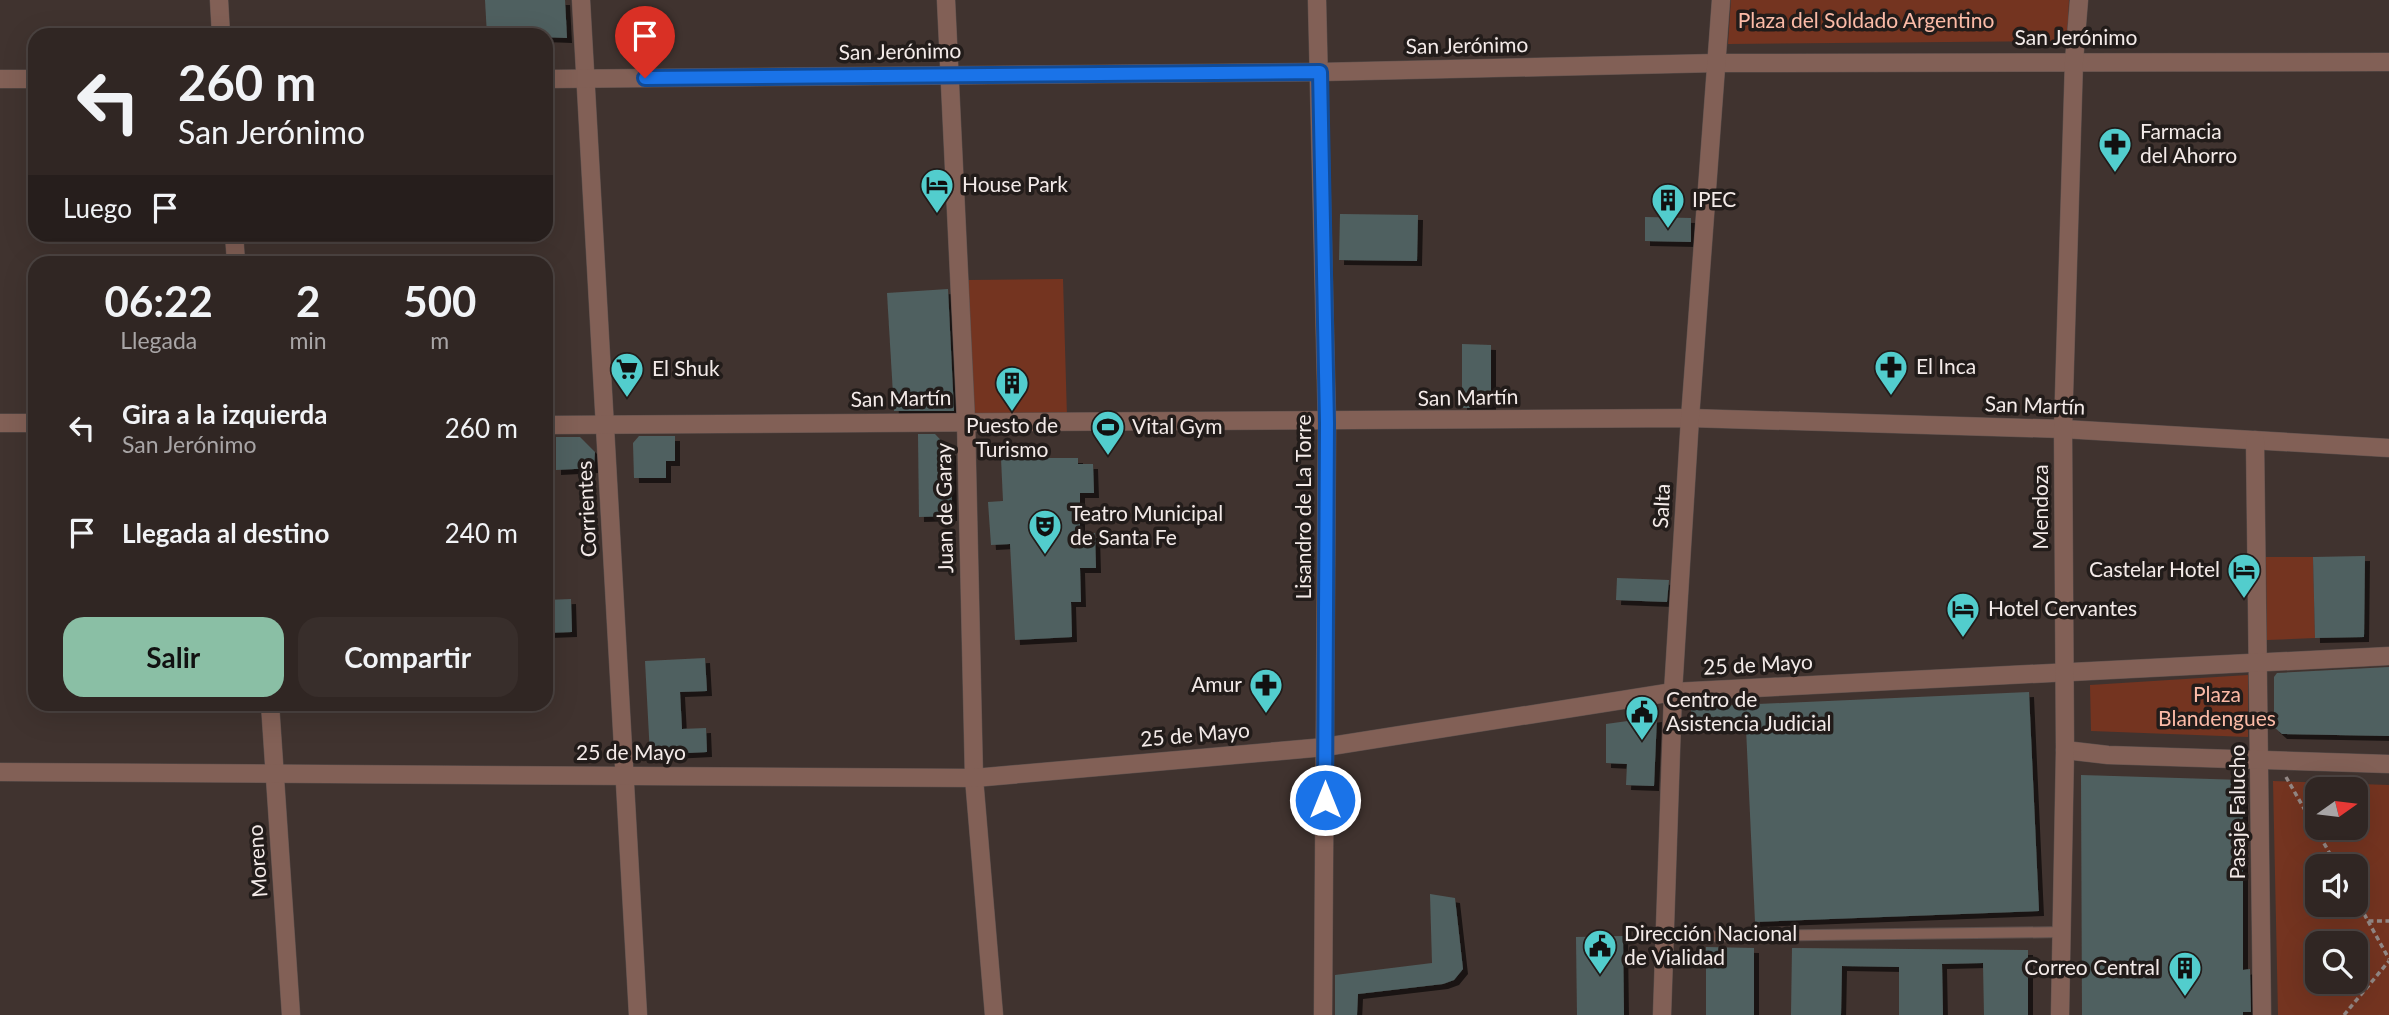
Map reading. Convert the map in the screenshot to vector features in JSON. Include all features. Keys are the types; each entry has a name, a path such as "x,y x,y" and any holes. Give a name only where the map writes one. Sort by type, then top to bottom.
{"street":[{"path":"219,0 221,28"},
{"name":"Corrientes","path":"581,0 638,1015"},
{"name":"Juan de Garay","path":"946,0 952,74 966,421 974,778 994,1015"},
{"name":"Lisandro de La Torre","path":"1317,0 1327,423 1323,1015"},
{"name":"Salta","path":"1662,1015 1673,692 1721,0"},
{"name":"Mendoza","path":"2060,1015 2065,750 2063,429 2074,61 2079,0"},
{"name":"San Jerónimo","path":"553,79 1320,72 1717,63 2389,61"},
{"path":"0,79 28,79"},
{"name":"San Martín","path":"553,425 966,421 1327,423 1690,418 2063,429 2389,447"},
{"path":"0,423 28,423"},
{"name":"Pasaje Falucho","path":"2255,440 2259,663 2269,758 2265,986 2262,1015"},
{"name":"25 de Mayo","path":"0,772 974,778 1325,747 1673,692 2389,656"},
{"name":"Moreno","path":"271,711 291,1015"},
{"path":"2065,750 2108,755 2269,758 2389,764"}],"lane":[{"path":"1665,937 2062,932"}],"path":[{"path":"2269,758 2329,854"},
{"path":"2344,1015 2389,960 2366,917"},
{"path":"2368,921 2389,921"}],"green space":[{"name":"Plaza del Soldado Argentino","path":"1731,0 2069,0 2067,41 1728,44"},
{"path":"1063,279 1067,417 970,417 966,280"},
{"path":"2266,557 2313,557 2315,638 2267,640"},
{"name":"Plaza Blandengues","path":"2248,675 2248,737 2091,731 2090,685"},
{"path":"2273,781 2305,782 2305,840 2368,840 2368,784 2389,785 2389,1015 2278,1015"}],"building":[{"path":"485,0 565,0 567,38 553,37 553,28 487,28"},
{"path":"1340,214 1418,215 1417,261 1339,260"},
{"name":"IPEC","path":"1645,217 1691,218 1691,242 1645,241"},
{"path":"948,289 954,411 894,411 887,293"},
{"path":"1462,344 1491,345 1491,408 1462,408"},
{"path":"918,434 935,434 951,451 952,516 919,517"},
{"path":"639,436 675,436 675,461 666,461 666,478 634,478 633,443"},
{"path":"556,437 580,437 595,452 594,468 556,470"},
{"name":"Teatro Municipal de Santa Fe","path":"1001,458 1078,458 1078,464 1093,464 1094,493 1080,493 1080,533 1095,533 1096,568 1080,568 1081,602 1071,602 1072,637 1015,640 1010,544 991,545 988,502 1003,501"},
{"path":"2365,556 2364,637 2315,638 2313,557"},
{"path":"1617,578 1669,580 1667,602 1616,600"},
{"path":"571,599 572,632 553,633 553,600"},
{"path":"705,658 707,691 680,692 682,729 706,728 707,752 650,755 645,661"},
{"path":"2389,667 2389,736 2282,734 2274,727 2274,677 2277,673"},
{"path":"2029,692 2039,911 1755,922 1746,728 1691,727 1691,707"},
{"name":"Centro de Asistencia Judicial","path":"1657,717 1654,786 1626,785 1627,764 1606,763 1606,724"},
{"path":"2081,775 2243,780 2243,970 2250,969 2251,1012 2243,1012 2243,1015 2082,1015"},
{"path":"1430,894 1455,898 1463,969 1454,980 1443,984 1358,994 1357,1015 1335,1015 1335,975 1432,963"},
{"name":"Dirección Nacional de Vialidad","path":"1623,936 1624,1015 1577,1015 1576,937"},
{"path":"1706,947 1754,948 1754,1015 1706,1015"},
{"path":"1792,948 2028,950 2028,1015 1984,1015 1983,963 1942,964 1943,1015 1899,1015 1899,967 1842,966 1841,1015 1791,1015"}],"place":[{"name":"Farmacia del Ahorro","path":"2115,174"},
{"name":"House Park","path":"937,215"},
{"name":"IPEC","path":"1668,230"},
{"name":"El Inca","path":"1891,397"},
{"name":"El Shuk","path":"627,399"},
{"name":"Puesto de Turismo","path":"1012,413"},
{"name":"Vital Gym","path":"1108,457"},
{"name":"Teatro Municipal de Santa Fe","path":"1045,556"},
{"name":"Castelar Hotel","path":"2244,600"},
{"name":"Hotel Cervantes","path":"1963,639"},
{"name":"Amur","path":"1266,715"},
{"name":"Centro de Asistencia Judicial","path":"1642,742"},
{"name":"Dirección Nacional de Vialidad","path":"1600,976"},
{"name":"Correo Central","path":"2185,998"}],"route":[{"path":"645,78 1320,72 1327,423 1325,800"}]}
